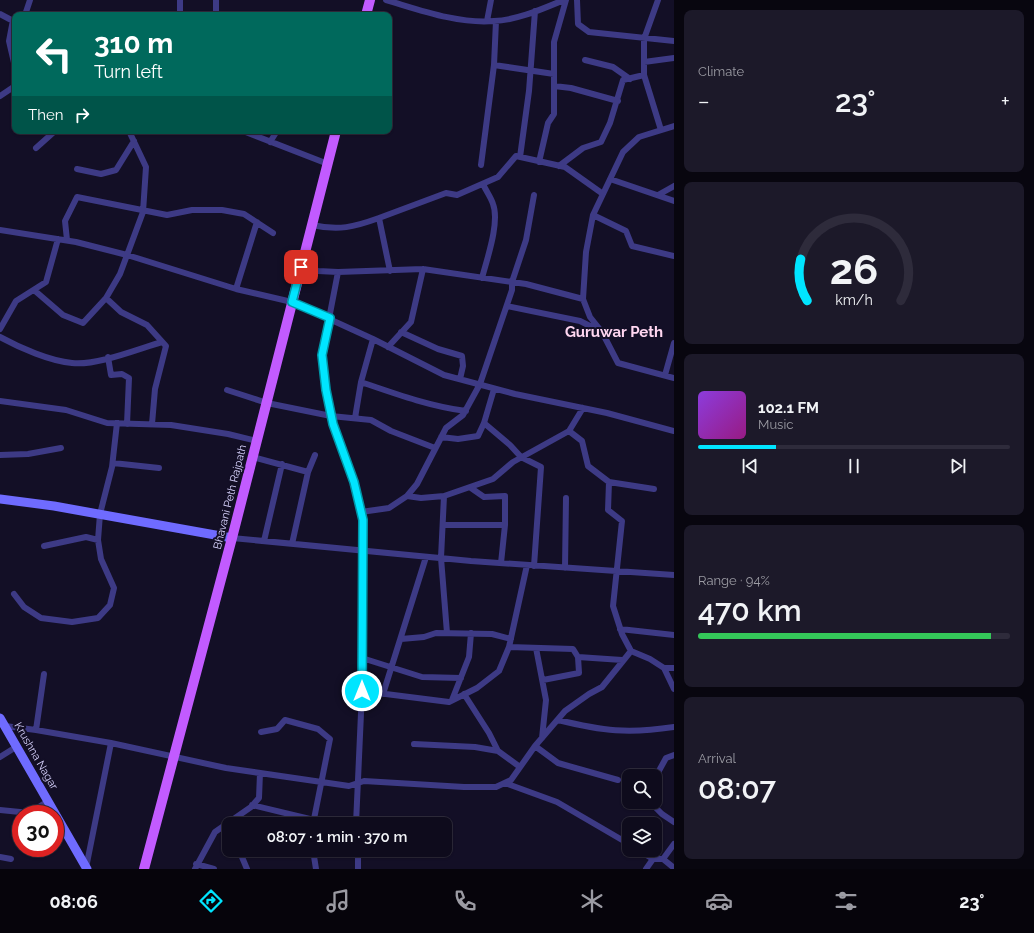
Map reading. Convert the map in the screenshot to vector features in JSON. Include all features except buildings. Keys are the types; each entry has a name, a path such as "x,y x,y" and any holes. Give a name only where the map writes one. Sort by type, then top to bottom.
{"main road":[{"path":"367,12 370,0"},
{"name":"Bhavani Peth Rajpath","path":"144,869 232,538 335,134"},
{"path":"0,499 54,506 232,538"},
{"name":"Krushna Nagar","path":"2,722 87,868"}],"street":[{"path":"26,12 30,0"},
{"path":"180,0 180,12"},
{"path":"216,0 216,12"},
{"path":"386,0 459,19 487,22 535,12 565,0"},
{"path":"487,22 491,0"},
{"path":"539,162 548,123 554,114 554,42 565,0"},
{"path":"578,0 578,24 589,32 674,41"},
{"path":"658,0 644,39 644,75 661,130"},
{"path":"520,157 535,12"},
{"path":"0,14 12,20"},
{"path":"482,164 494,65 496,21"},
{"path":"12,29 9,41 12,54"},
{"path":"644,62 674,58"},
{"path":"585,60 613,68 630,79"},
{"path":"494,65 554,74"},
{"path":"559,166 583,148 601,142 618,101 623,80 644,75"},
{"path":"554,86 572,88 618,101"},
{"path":"0,96 12,89"},
{"path":"674,126 639,137 623,152 593,215 586,252 583,299 590,317 602,332 618,363 674,378"},
{"path":"36,148 52,134"},
{"path":"34,290 63,315 83,323 106,298 127,256 143,212 146,167 130,134"},
{"path":"250,134 328,164"},
{"path":"270,142 275,134"},
{"path":"77,169 101,174 116,170 134,141"},
{"path":"312,225 325,228 352,228 446,193 457,195 498,177 516,156 565,167 603,194"},
{"path":"610,179 674,201"},
{"path":"482,278 495,214 493,204 483,184"},
{"path":"658,195 674,186"},
{"path":"361,512 389,508 407,496 417,484 446,428 463,415 466,410 480,384 507,306 512,290 512,282 526,240 534,195"},
{"path":"66,240 65,221 77,197 143,212 167,215 192,210 222,210 244,214 273,233"},
{"path":"593,215 626,231 632,246 674,256"},
{"path":"379,218 390,271"},
{"path":"236,289 256,222"},
{"path":"0,230 66,240 127,256 236,289 292,302 330,318 444,375 674,431"},
{"path":"0,329 16,300 46,282 58,239"},
{"path":"301,267 318,271 338,272 423,269 512,282 583,299"},
{"path":"388,347 411,322 423,269"},
{"path":"338,272 322,355 331,416 354,482 363,520 362,691 356,817"},
{"path":"106,298 121,312 147,325 166,346 154,389 152,424"},
{"path":"507,306 580,322 602,332"},
{"path":"0,314 7,316"},
{"path":"401,332 438,349 462,356 463,366 460,379"},
{"path":"0,337 35,352 73,363 87,363 162,342"},
{"path":"355,418 361,382 373,339"},
{"path":"665,375 674,343"},
{"path":"108,357 111,375 122,374 129,378 127,424"},
{"path":"361,382 409,399 441,408 466,410"},
{"path":"441,437 458,439 478,436 484,423 494,388"},
{"path":"227,390 267,403 331,416 371,420 391,432 435,448"},
{"path":"0,401 66,410 107,423 171,425 228,434 257,441"},
{"path":"407,496 421,498 444,496 472,488 493,479 521,457 569,431 583,408"},
{"path":"14,594 24,607 41,618 72,622 98,618 110,605 114,588 101,559 98,540 100,514 113,463 117,423"},
{"path":"484,423 510,445 521,457 541,467 534,566"},
{"path":"569,431 582,441 588,466 609,482 654,489"},
{"path":"0,455 28,454 61,448"},
{"path":"292,544 308,472 315,455"},
{"path":"253,457 308,472"},
{"path":"113,463 159,468"},
{"path":"264,541 282,464"},
{"path":"609,482 608,510 622,521 618,571 613,606 620,629 630,651 650,658 664,668 674,689"},
{"path":"472,488 484,497 505,496 505,525 501,564"},
{"path":"444,496 441,558 447,633"},
{"path":"565,568 566,498"},
{"path":"443,525 505,525"},
{"path":"44,546 86,537 98,540"},
{"path":"232,538 501,564 674,575"},
{"path":"383,694 426,557"},
{"path":"362,691 449,702 477,688 499,671 509,647 527,565"},
{"path":"620,629 674,635"},
{"path":"400,639 424,637 436,633 492,634 511,639"},
{"path":"452,700 469,656 471,633"},
{"path":"509,647 573,649 578,657 580,673 543,680"},
{"path":"536,648 546,700 542,738"},
{"path":"2,722 36,730 175,756 226,768 350,786 364,781 464,787 496,787 511,780 535,746 565,711 589,694 602,687 630,651"},
{"path":"578,657 622,660"},
{"path":"362,658 422,677 461,678"},
{"path":"664,668 674,668"},
{"path":"36,730 44,674"},
{"path":"464,694 489,733 498,751"},
{"path":"261,732 277,729 285,720 318,729 330,739 320,782 315,817"},
{"path":"558,720 587,728 614,732 643,732 674,727"},
{"path":"87,868 111,743"},
{"path":"414,744 474,747 498,751 520,767"},
{"path":"535,746 558,763 618,780"},
{"path":"0,757 16,747"},
{"path":"660,769 666,758 674,755"},
{"path":"237,817 259,798 260,773"},
{"path":"504,783 557,802 622,840"},
{"path":"0,810 30,813 48,802"},
{"path":"252,805 296,817"},
{"path":"657,809 674,822"},
{"path":"214,869 195,867 215,832 222,828"},
{"path":"663,859 674,844"},
{"path":"0,857 11,859"},
{"path":"242,857 248,869"},
{"path":"314,857 316,869"},
{"path":"358,857 358,869"},
{"path":"650,857 653,859 663,859 674,868"},
{"path":"646,869 653,859"}],"district":[{"name":"Guruwar Peth","path":"614,332"}],"route":[{"path":"301,267 292,302 330,318 322,355 326,390 333,424 354,482 363,520 362,691"}]}
